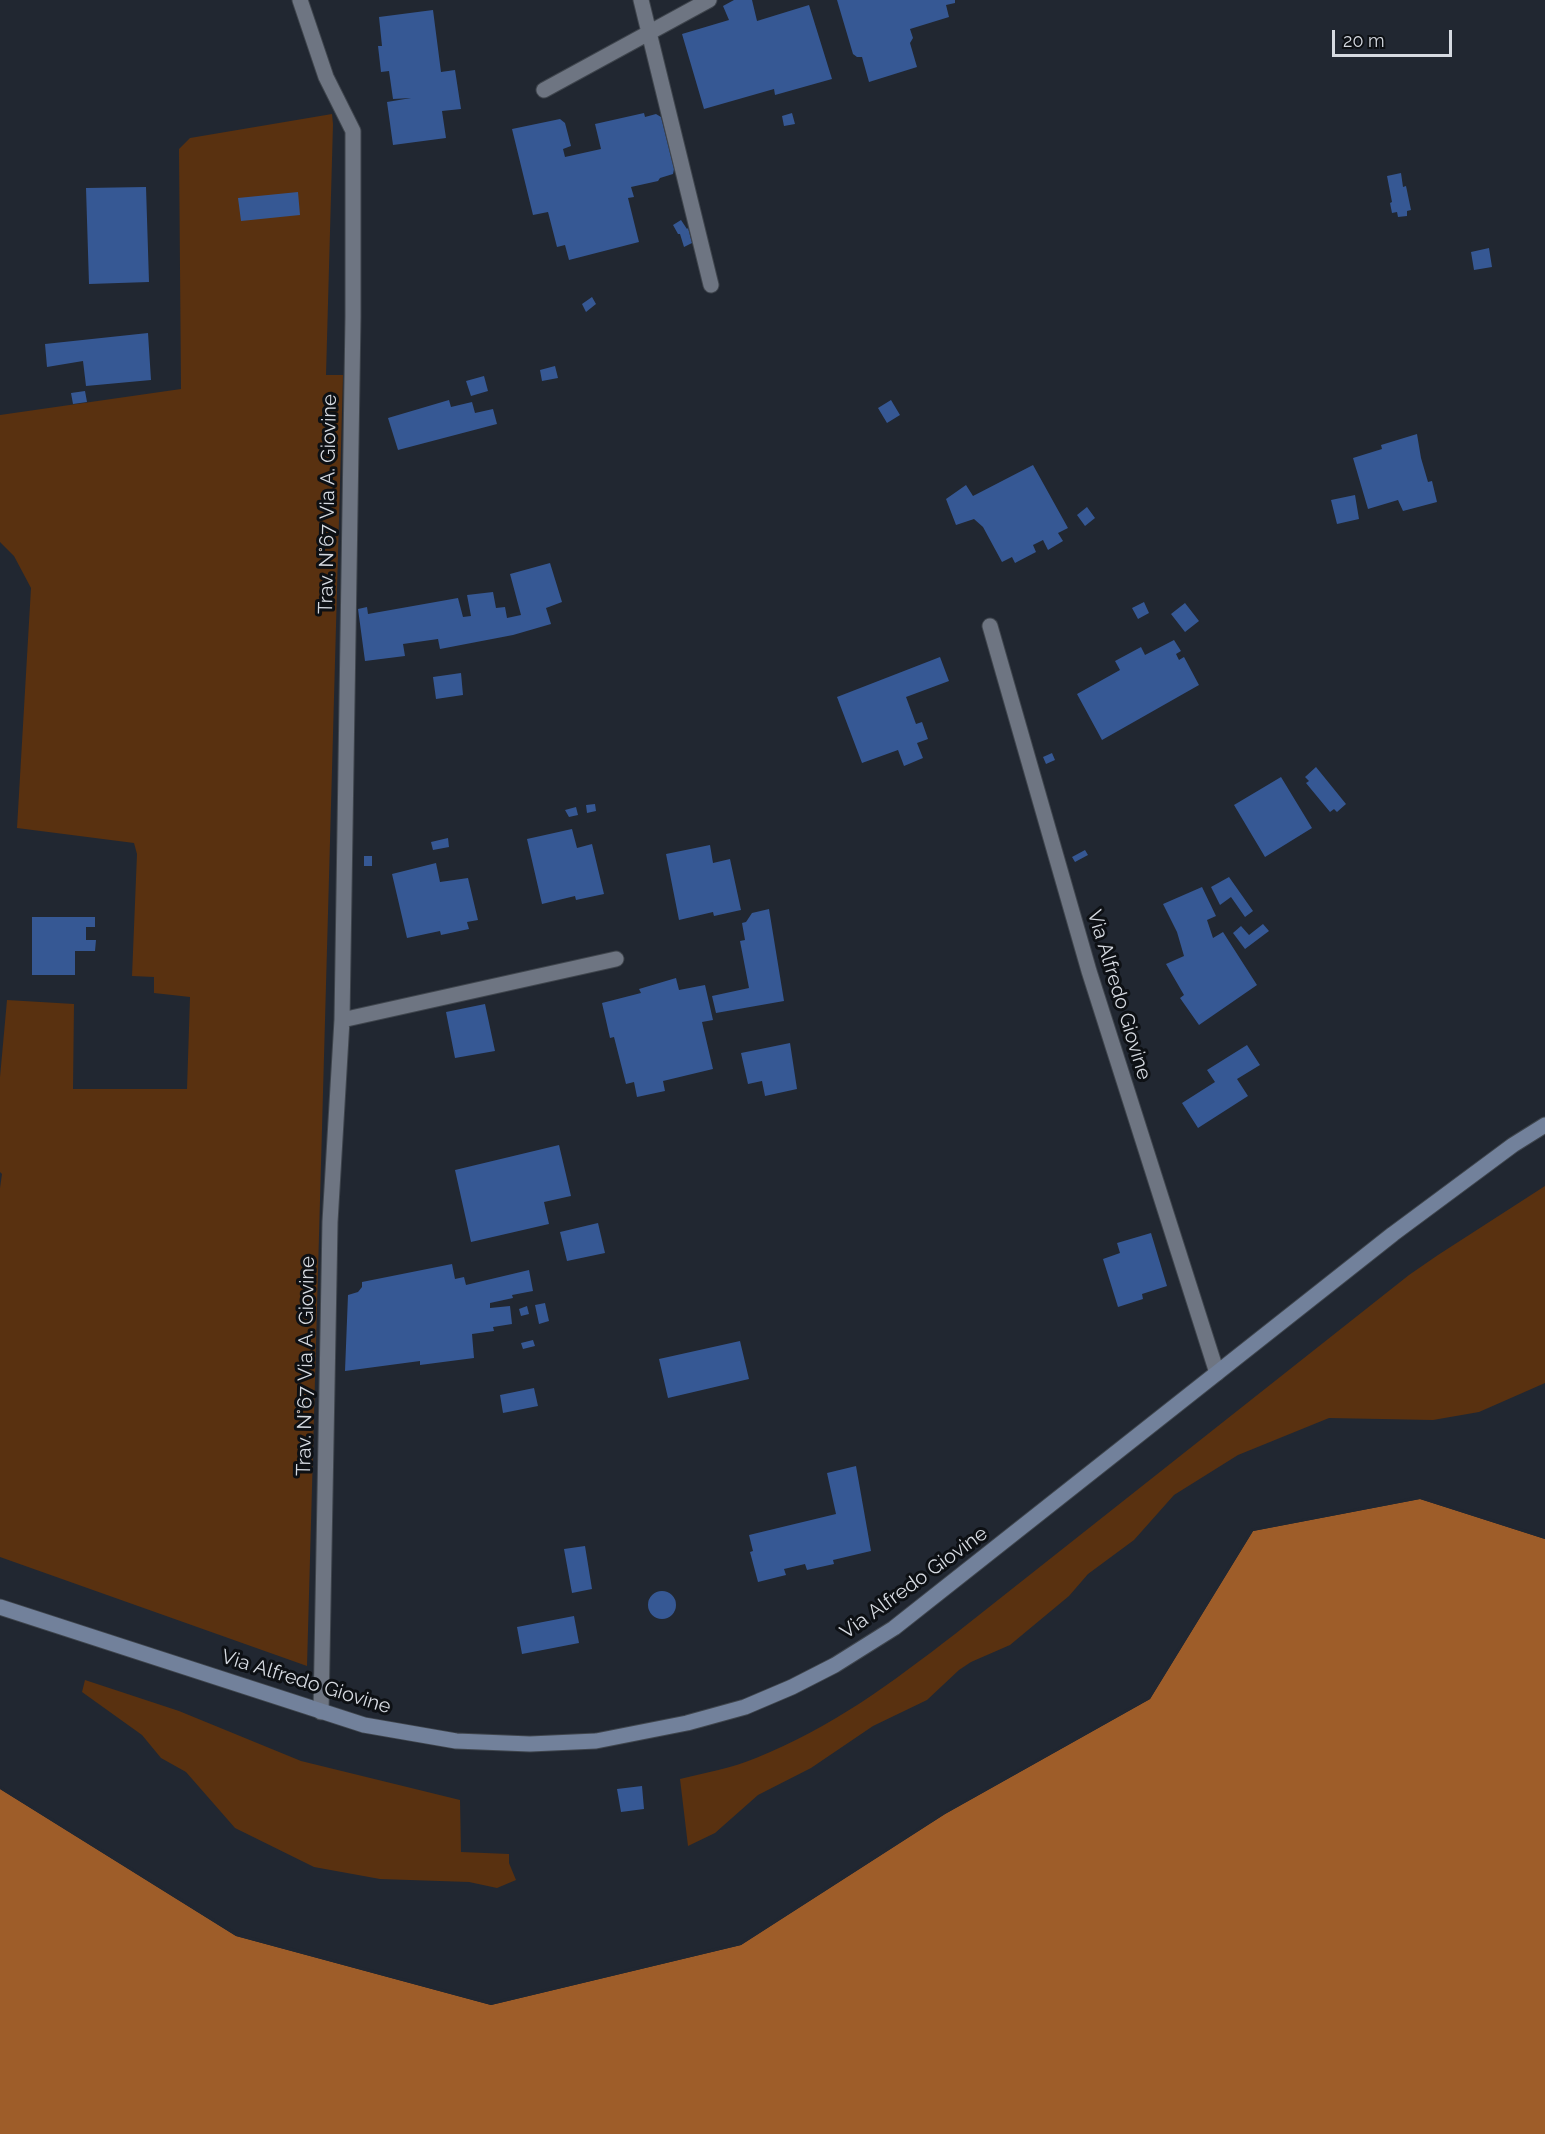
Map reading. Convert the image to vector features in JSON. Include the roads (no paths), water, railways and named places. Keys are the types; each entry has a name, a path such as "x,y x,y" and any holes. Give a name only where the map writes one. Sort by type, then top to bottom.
{"main road":[{"name":"Via Alfredo Giovine","path":"0,1607 364,1725 456,1740 530,1744 596,1742 687,1723 745,1707 835,1665 894,1628 1393,1234 1513,1145 1545,1125"}],"street":[{"name":"Trav. N°67 Via A. Giovine","path":"300,0 326,77 353,130 353,317 342,1020 330,1222 321,1712"},
{"path":"641,0 711,285"},
{"path":"544,90 709,0"},
{"name":"Via Alfredo Giovine","path":"990,626 1089,971 1217,1373"},
{"path":"342,1020 616,959"}]}
